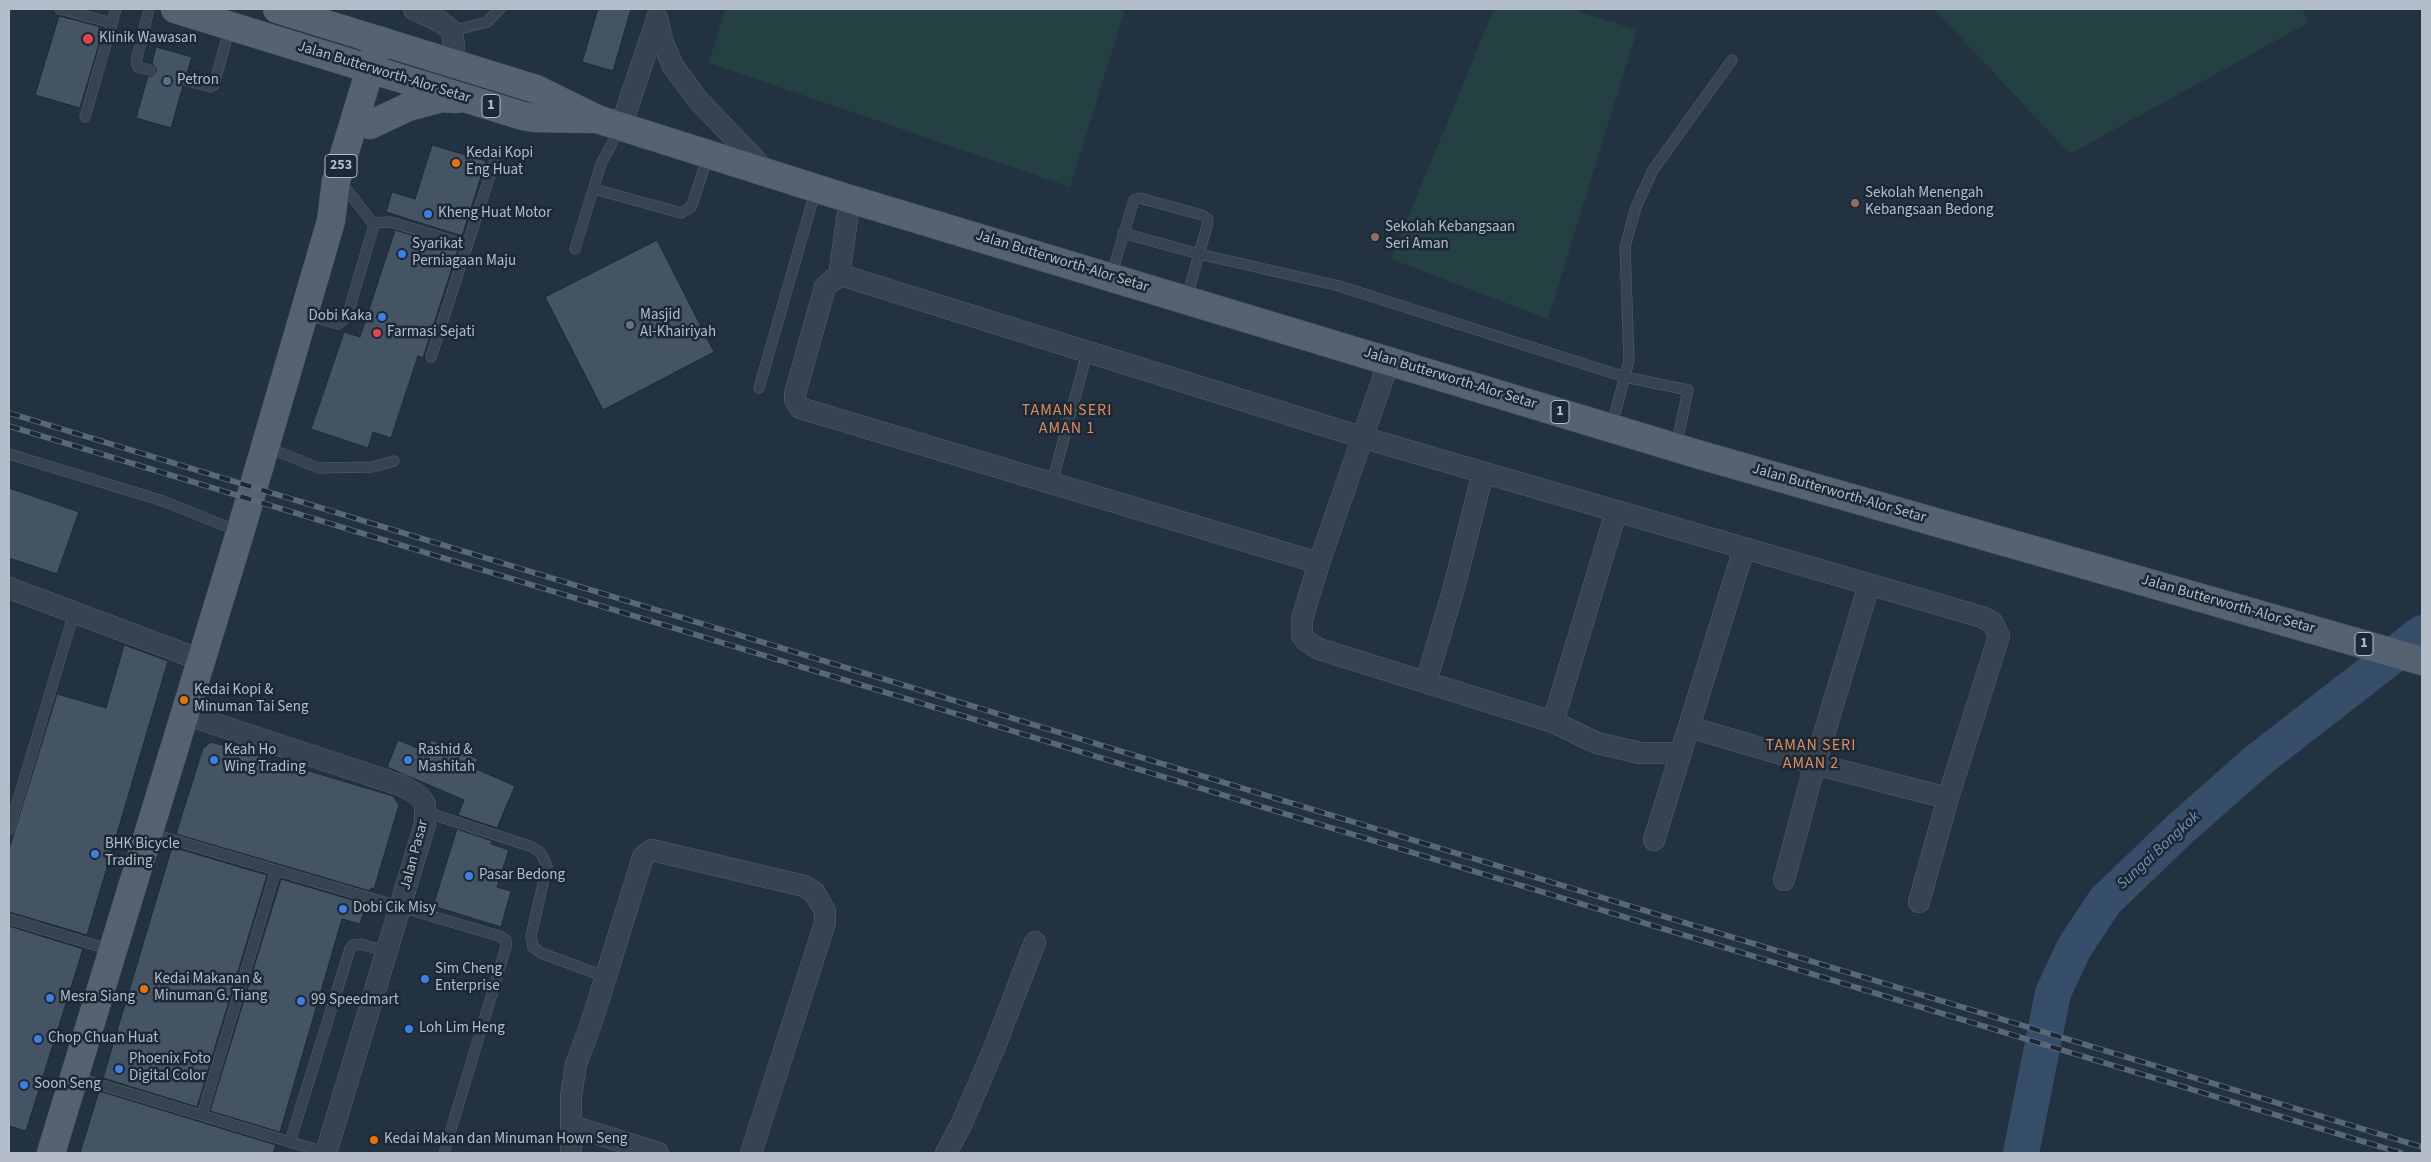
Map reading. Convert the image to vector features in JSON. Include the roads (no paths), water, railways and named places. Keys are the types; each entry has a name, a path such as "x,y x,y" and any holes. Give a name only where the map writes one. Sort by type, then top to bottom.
{"main road":[{"name":"Jalan Butterworth-Alor Setar","path":"175,9 534,118 609,123"},
{"name":"Jalan Butterworth-Alor Setar","path":"277,9 536,89 609,123 816,188 1676,448 2422,661"},
{"name":"253","path":"331,221 348,191 364,119 388,43"},
{"path":"312,51 331,65 342,77 350,88 364,119 397,112 442,98 471,100"},
{"name":"253","path":"51,1153 240,533 331,221 336,181 364,119"}],"street":[{"path":"414,9 441,22 452,31 454,46 452,63"},
{"path":"609,123 658,14"},
{"path":"658,14 663,44 674,66 688,86 721,125 768,173"},
{"path":"850,198 839,276 825,287 795,394 795,400 800,408 1319,563"},
{"path":"839,276 1362,437 1982,617 1993,623 1997,628 1999,636 1948,798 1919,902"},
{"path":"1389,361 1319,563 1302,619 1302,634 1306,641 1319,649 1553,722 1597,743 1621,750 1654,754 1681,753"},
{"path":"1426,682 1453,591 1483,473"},
{"path":"1553,722 1616,512"},
{"path":"1654,840 1744,548"},
{"path":"1784,880 1815,764 1870,585"},
{"path":"9,588 202,660"},
{"name":"Jalan Pasar","path":"185,714 403,786 419,796 425,804 425,824 326,1153"},
{"path":"1689,727 1815,764 1948,798"},
{"path":"571,1153 572,1081 576,1064 606,977 643,857 648,851 656,850 804,886 814,892 825,911 825,922 751,1153"},
{"path":"946,1153 961,1125 996,1046 1035,942"},
{"path":"572,1126 658,1153"}],"lane":[{"path":"60,9 112,23"},
{"path":"85,116 116,9"},
{"path":"149,9 136,62 138,67 150,70"},
{"path":"452,31 487,22 500,9"},
{"path":"185,80 210,87 214,85 230,26"},
{"path":"1611,428 1629,361 1625,247 1636,207 1654,170 1732,60"},
{"path":"575,248 607,152 609,123"},
{"path":"594,189 681,213 691,207 694,202 709,154"},
{"path":"431,357 494,163"},
{"path":"759,388 816,188"},
{"path":"304,314 334,324 345,320 374,231 373,223 348,191"},
{"path":"1111,277 1132,205 1139,198 1202,215 1208,219 1186,300"},
{"path":"373,223 390,222 467,245"},
{"path":"1123,233 1199,254 1339,286 1625,377 1688,390 1676,448"},
{"path":"1052,483 1087,352"},
{"path":"265,447 319,468 372,467 394,461"},
{"path":"9,454 163,501 240,533"},
{"path":"9,830 74,613"},
{"path":"426,812 532,848 541,853 547,866 531,936 533,947 541,953 606,977"},
{"path":"149,833 400,906 500,936 506,940 444,1153"},
{"path":"202,1115 276,870"},
{"path":"9,919 113,951"},
{"path":"290,1142 350,948 353,945 361,944 387,952"},
{"path":"74,1076 326,1153"}],"waterway":[{"name":"Sungai Bongkok","path":"2021,1153 2053,993 2074,948 2105,901 2179,830 2256,762 2422,633"}],"railway":[{"path":"9,413 2422,1147"},
{"path":"9,426 2401,1153"}],"place":[{"name":"Klinik Wawasan","path":"88,39"},
{"name":"Petron","path":"167,81"},
{"name":"Kedai Kopi Eng Huat","path":"456,163"},
{"name":"Sekolah Menengah Kebangsaan Bedong","path":"1855,203"},
{"name":"Kheng Huat Motor","path":"428,214"},
{"name":"Sekolah Kebangsaan Seri Aman","path":"1375,237"},
{"name":"Syarikat Perniagaan Maju","path":"402,254"},
{"name":"Dobi Kaka","path":"382,317"},
{"name":"Masjid Al-Khairiyah","path":"630,325"},
{"name":"Farmasi Sejati","path":"377,333"},
{"name":"Kedai Kopi & Minuman Tai Seng","path":"184,700"},
{"name":"Keah Ho Wing Trading","path":"214,760"},
{"name":"Rashid & Mashitah","path":"408,760"},
{"name":"BHK Bicycle Trading","path":"95,854"},
{"name":"Pasar Bedong","path":"469,876"},
{"name":"Dobi Cik Misy","path":"343,909"},
{"name":"Sim Cheng Enterprise","path":"425,979"},
{"name":"Kedai Makanan & Minuman G. Tiang","path":"144,989"},
{"name":"Mesra Siang","path":"50,998"},
{"name":"99 Speedmart","path":"301,1001"},
{"name":"Loh Lim Heng","path":"409,1029"},
{"name":"Chop Chuan Huat","path":"38,1039"},
{"name":"Phoenix Foto Digital Color","path":"119,1069"},
{"name":"Soon Seng","path":"24,1085"},
{"name":"Kedai Makan dan Minuman Hown Seng","path":"374,1140"}],"district":[{"name":"TAMAN SERI AMAN 1","path":"1067,420"},
{"name":"TAMAN SERI AMAN 2","path":"1811,755"}]}
